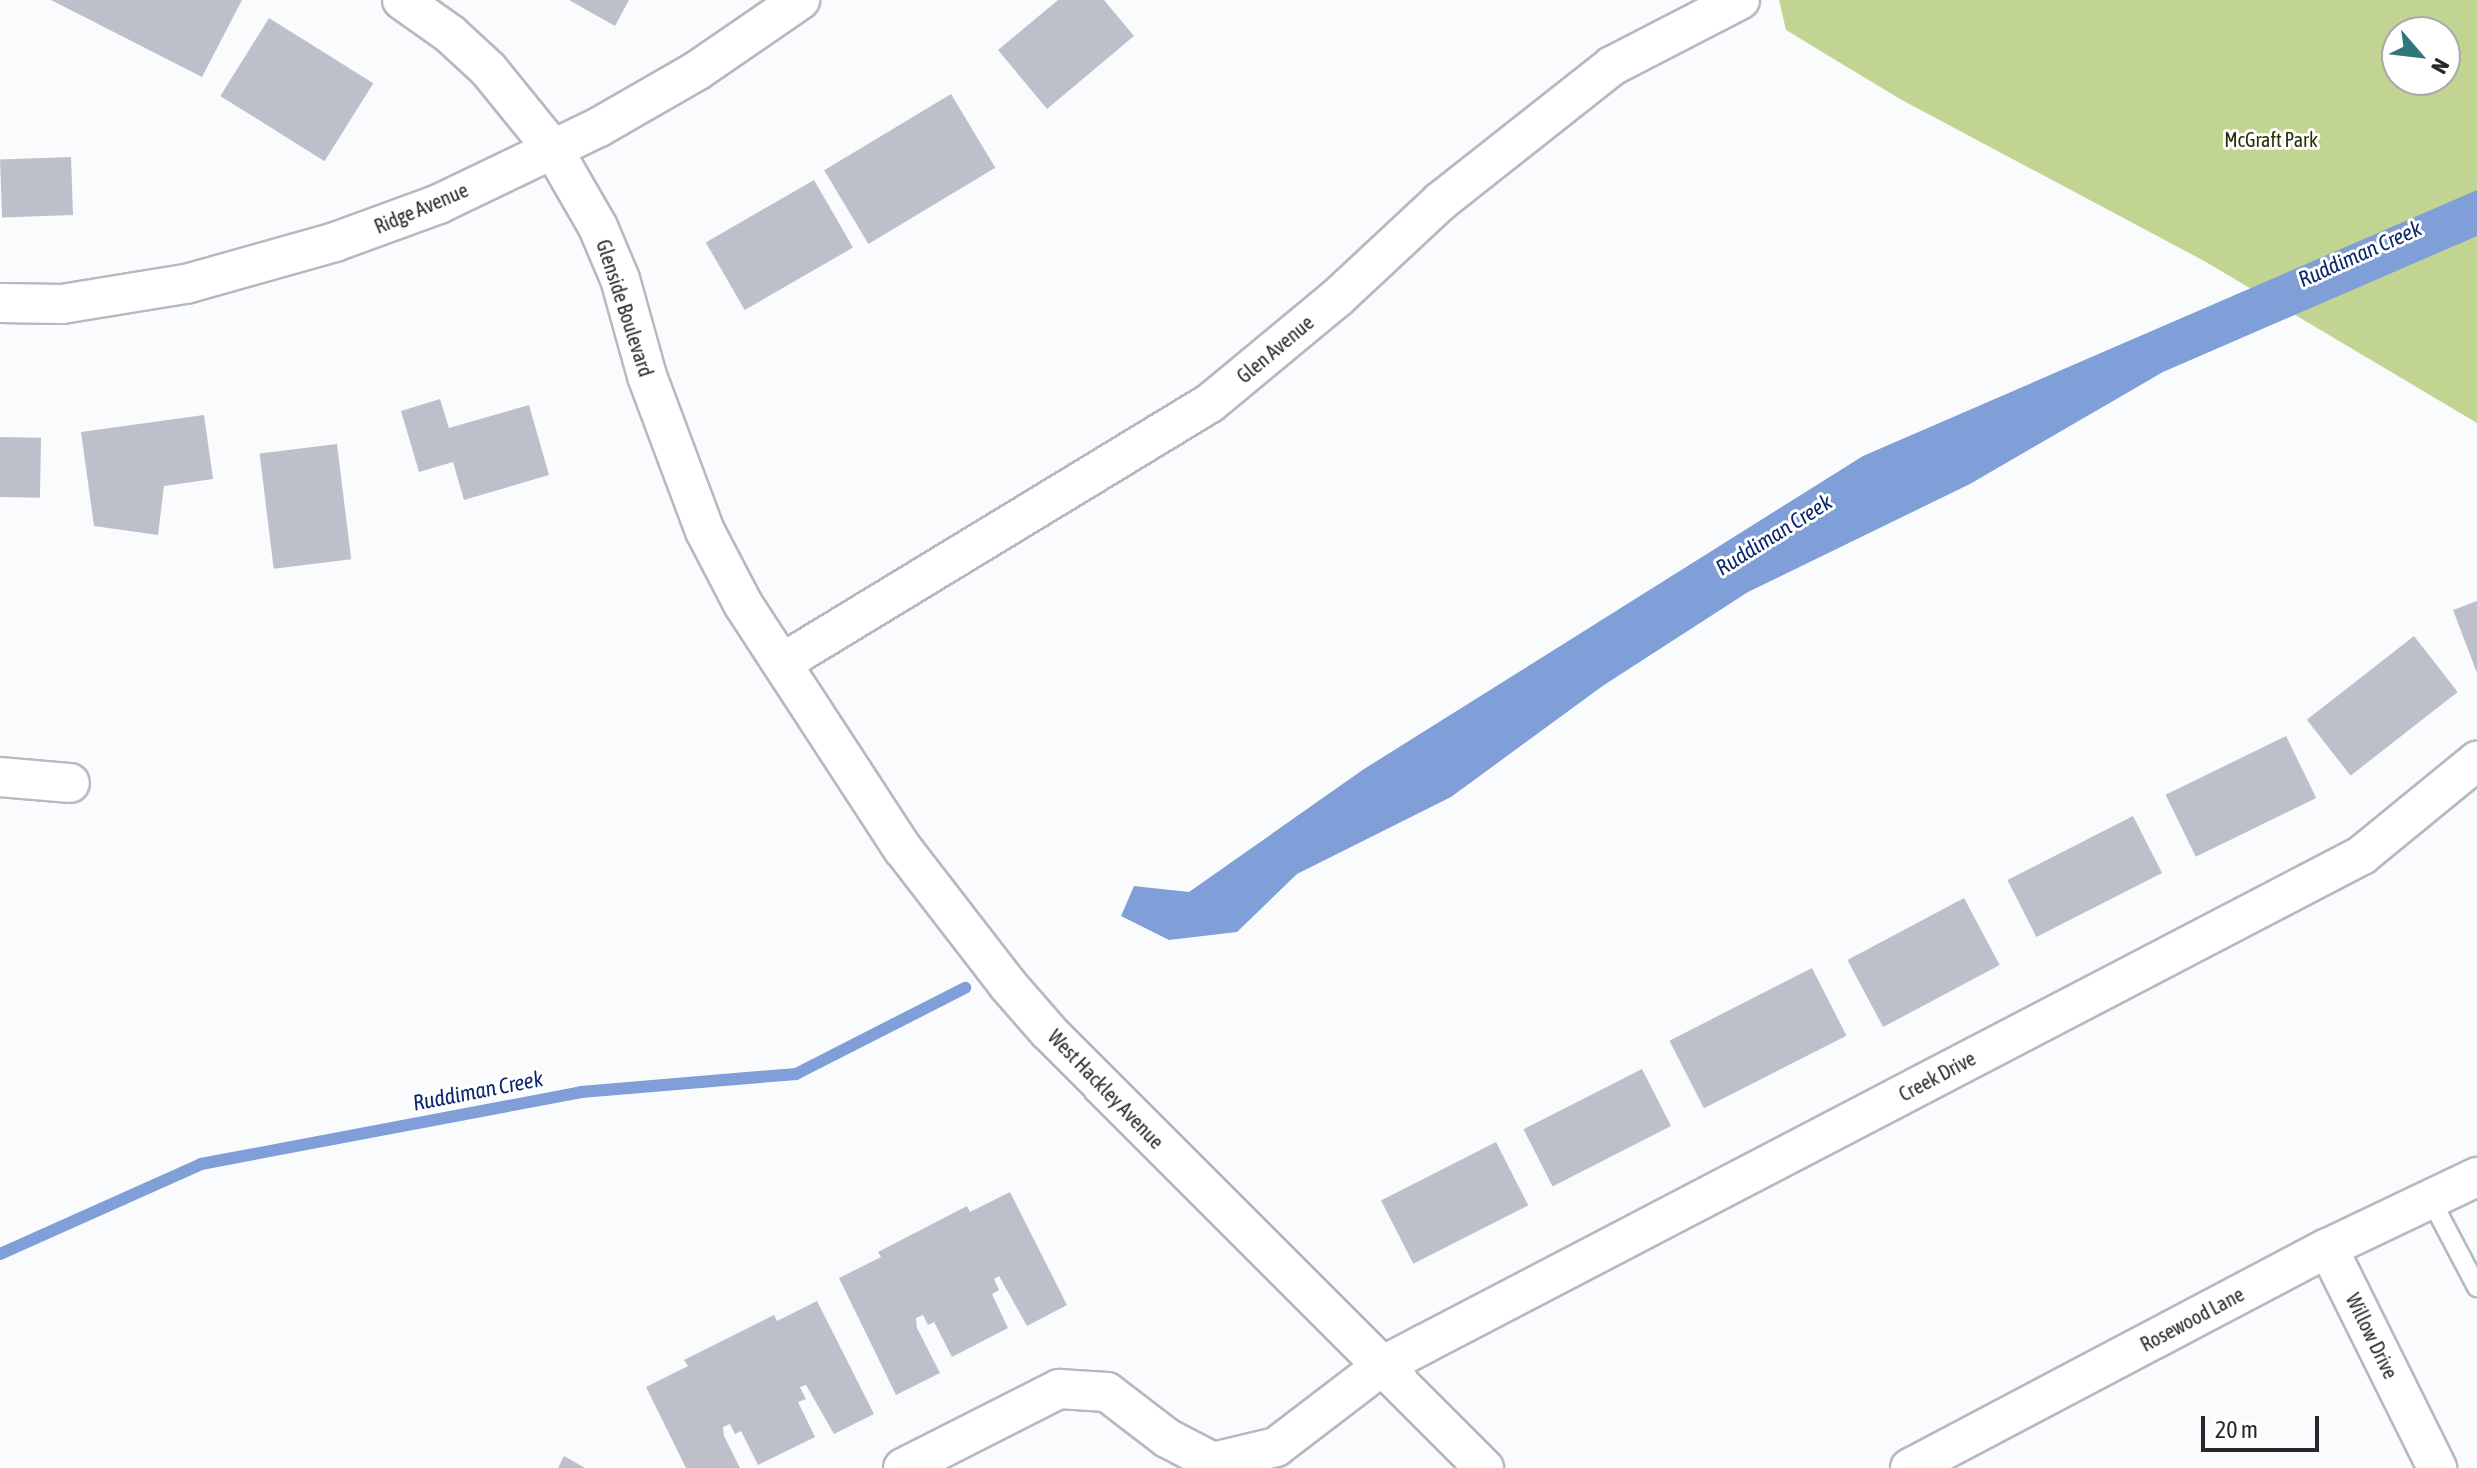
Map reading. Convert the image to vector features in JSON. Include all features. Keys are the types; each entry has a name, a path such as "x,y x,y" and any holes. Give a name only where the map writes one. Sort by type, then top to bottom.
{"street":[{"name":"Glenside Boulevard","path":"402,0 450,34 488,69 553,149 598,227 620,279 647,376 705,531 743,604 782,663"},
{"name":"Ridge Avenue","path":"0,303 62,304 186,284 335,242 439,204 599,127 698,70 800,0"},
{"name":"Glen Avenue","path":"782,663 1210,403 1337,298 1441,201 1612,66 1740,0"},
{"name":"West Hackley Avenue","path":"782,663 903,849 1008,985 1089,1073 1484,1468"},
{"name":"Creek Drive","path":"903,1468 1059,1389 1107,1392 1167,1438 1213,1462 1276,1447 1382,1366 2362,855 2477,761"},
{"path":"0,777 70,783"},
{"name":"Rosewood Lane","path":"1910,1468 2328,1248 2477,1177"},
{"name":"Willow Drive","path":"2328,1248 2437,1468"}],"lane":[{"path":"2430,1198 2477,1287"}],"green space":[{"name":"McGraft Park","path":"1779,0 2477,0 2477,423 2206,262 1900,99 1786,30"}],"water":[{"path":"2477,190 2477,236 2163,372 1970,484 1748,592 1604,685 1451,797 1297,874 1237,932 1169,940 1121,916 1134,886 1189,892 1364,769 1863,456"}],"building":[{"path":"51,0 242,0 202,77"},
{"path":"569,0 629,0 615,26"},
{"path":"1058,0 1104,0 1134,36 1047,109 998,50"},
{"path":"269,18 373,83 325,161 220,96"},
{"path":"951,94 995,168 868,244 824,170"},
{"path":"71,157 73,215 2,217 0,159"},
{"path":"814,180 853,248 745,310 706,242"},
{"path":"440,399 449,428 529,405 549,475 464,500 453,462 419,472 401,411"},
{"path":"204,415 213,479 164,486 158,535 94,526 81,432"},
{"path":"0,437 41,438 40,498 0,497"},
{"path":"337,444 351,559 274,569 260,454"},
{"path":"2477,601 2477,673 2453,610"},
{"path":"2414,636 2458,692 2351,776 2307,720"},
{"path":"2286,736 2316,798 2196,857 2166,795"},
{"path":"2133,816 2162,873 2036,937 2007,880"},
{"path":"1964,898 2000,965 1883,1027 1847,960"},
{"path":"1812,968 1847,1036 1704,1108 1669,1041"},
{"path":"1642,1069 1671,1126 1553,1186 1523,1129"},
{"path":"1496,1142 1528,1205 1413,1264 1381,1201"},
{"path":"1010,1192 1067,1305 1027,1326 999,1276 994,1279 999,1290 992,1294 1008,1328 952,1357 934,1322 928,1325 923,1315 916,1318 917,1328 940,1373 896,1395 839,1278 881,1257 878,1252 967,1206 970,1212"},
{"path":"817,1301 874,1414 834,1434 806,1385 800,1387 806,1399 798,1402 815,1437 758,1465 741,1431 735,1434 730,1424 723,1427 724,1436 740,1468 686,1468 646,1387 688,1366 684,1360 774,1315 777,1321"},
{"path":"564,1456 585,1468 558,1468"}],"waterway":[{"name":"Ruddiman Creek","path":"0,1254 201,1164 581,1092 796,1074 965,988"}]}
